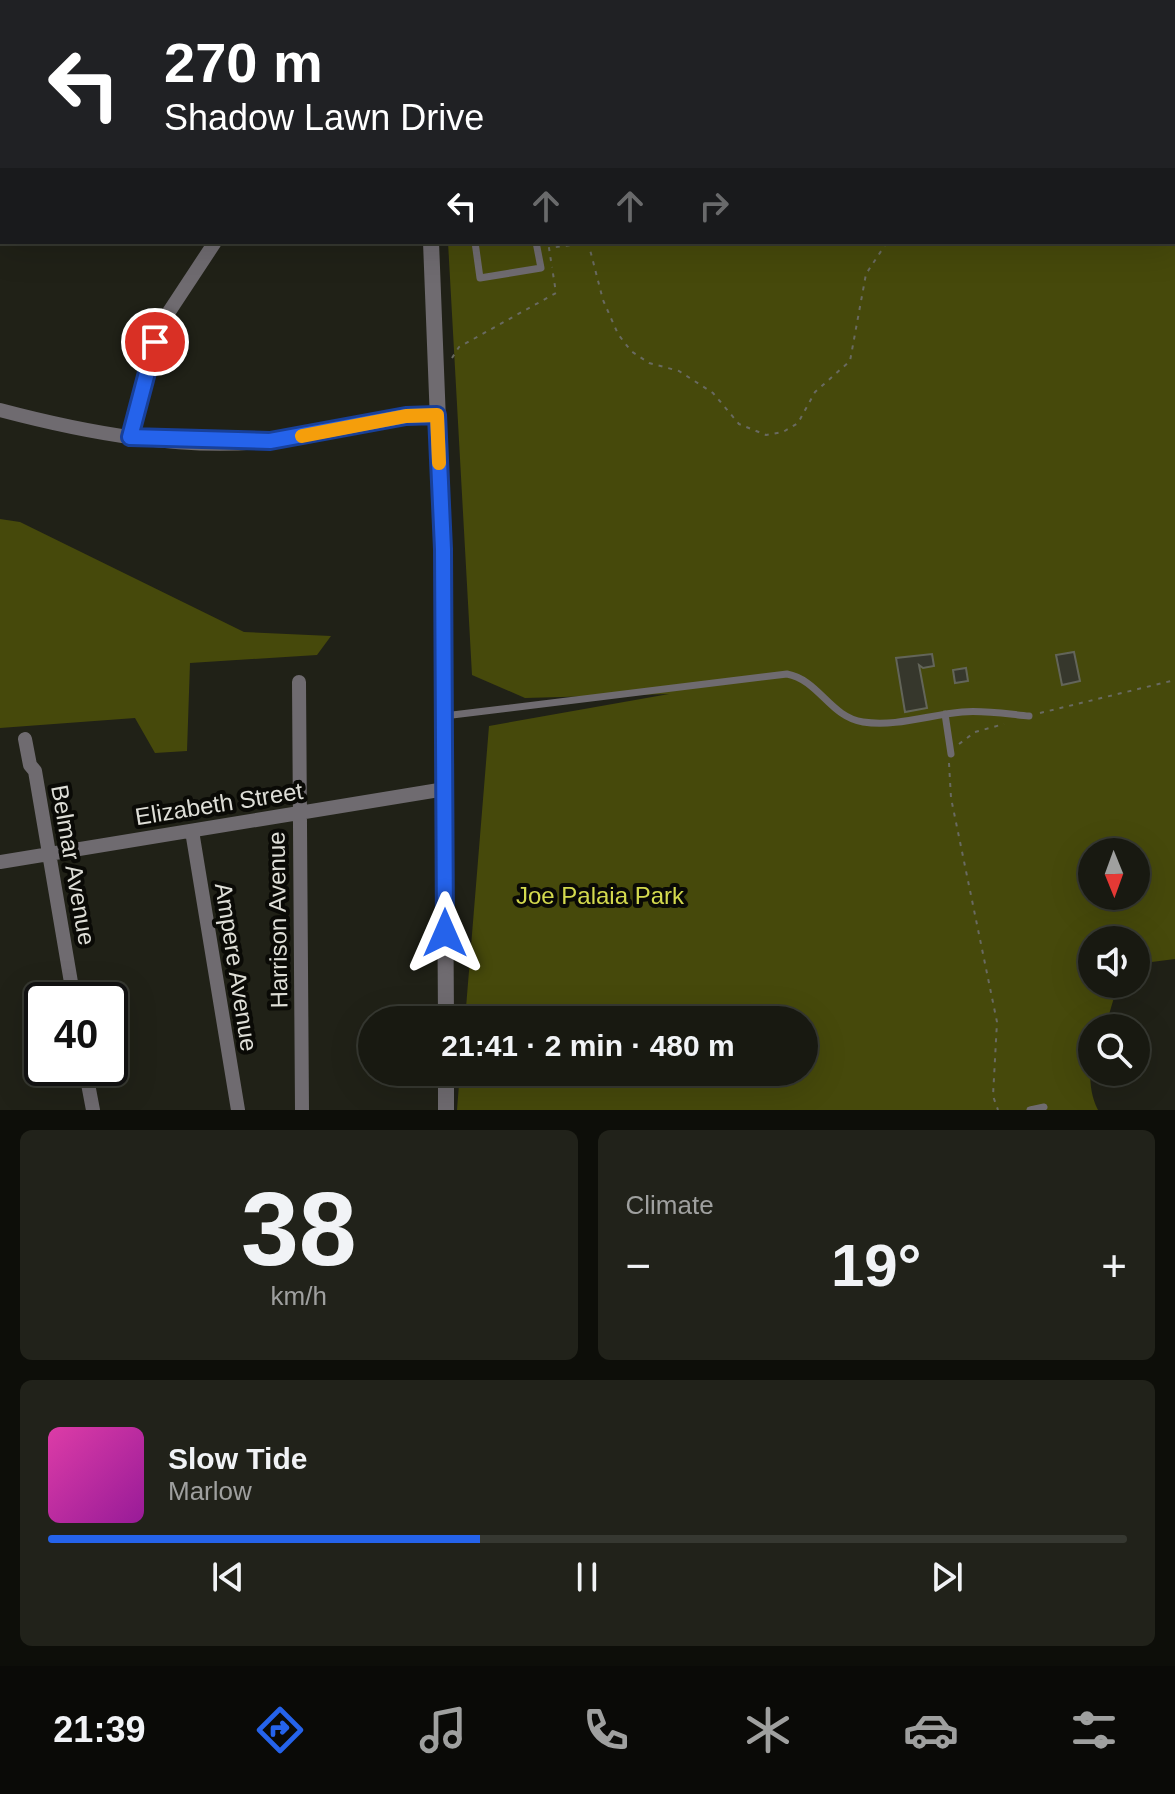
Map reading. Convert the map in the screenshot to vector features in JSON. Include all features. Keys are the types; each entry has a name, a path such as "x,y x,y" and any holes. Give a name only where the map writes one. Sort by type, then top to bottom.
{"street":[{"path":"130,437 161,324 179,291 214,244"},
{"path":"431,244 443,549 446,1006"},
{"path":"0,410 130,437 270,441 406,416 437,415"},
{"name":"Harrison Avenue","path":"299,682 302,1110"},
{"name":"Belmar Avenue","path":"25,739 30,765 35,771 71,982"},
{"name":"Elizabeth Street","path":"0,862 445,789"},
{"name":"Ampere Avenue","path":"192,831 238,1110"},
{"path":"88,1086 93,1110"},
{"path":"446,1086 446,1110"}],"lane":[{"path":"475,244 480,278 541,268 536,244"},
{"path":"444,716 787,674 805,680 834,709 860,722 890,723 963,711 1029,716"},
{"path":"945,714 951,754"},
{"path":"1030,1110 1044,1107"}],"path":[{"path":"452,358 459,347 556,293 548,244"},
{"path":"549,248 580,244"},
{"path":"588,244 608,312 631,351 658,367 679,371 713,393 739,424 766,435 783,432 798,423 815,392 850,361 866,274 886,244"},
{"path":"1029,716 1175,680"},
{"path":"998,1110 993,1096 997,1022 948,771 951,754 968,736 1004,724"}],"green space":[{"name":"Joe Palaia Park","path":"448,244 1175,244 1175,959 1150,962 1150,926 1078,926 1078,998 1114,998 1109,1014 1078,1014 1078,1086 1091,1086 1098,1110 457,1110 459,1086 818,1086 818,1006 466,1006 489,726 669,694 525,698 472,675"},
{"path":"0,519 20,522 244,632 331,636 317,655 190,663 187,751 155,753 135,718 0,728"}],"building":[{"path":"1074,652 1080,681 1062,685 1056,655"},
{"path":"932,654 934,666 923,668 919,665 927,708 905,712 896,658"},
{"path":"966,668 968,681 955,683 953,670"}],"slow traffic":[{"path":"302,436 406,416 437,415 439,463"}],"route":[{"path":"155,342 130,437 270,441 406,416 437,415 443,549 445,933"}]}
